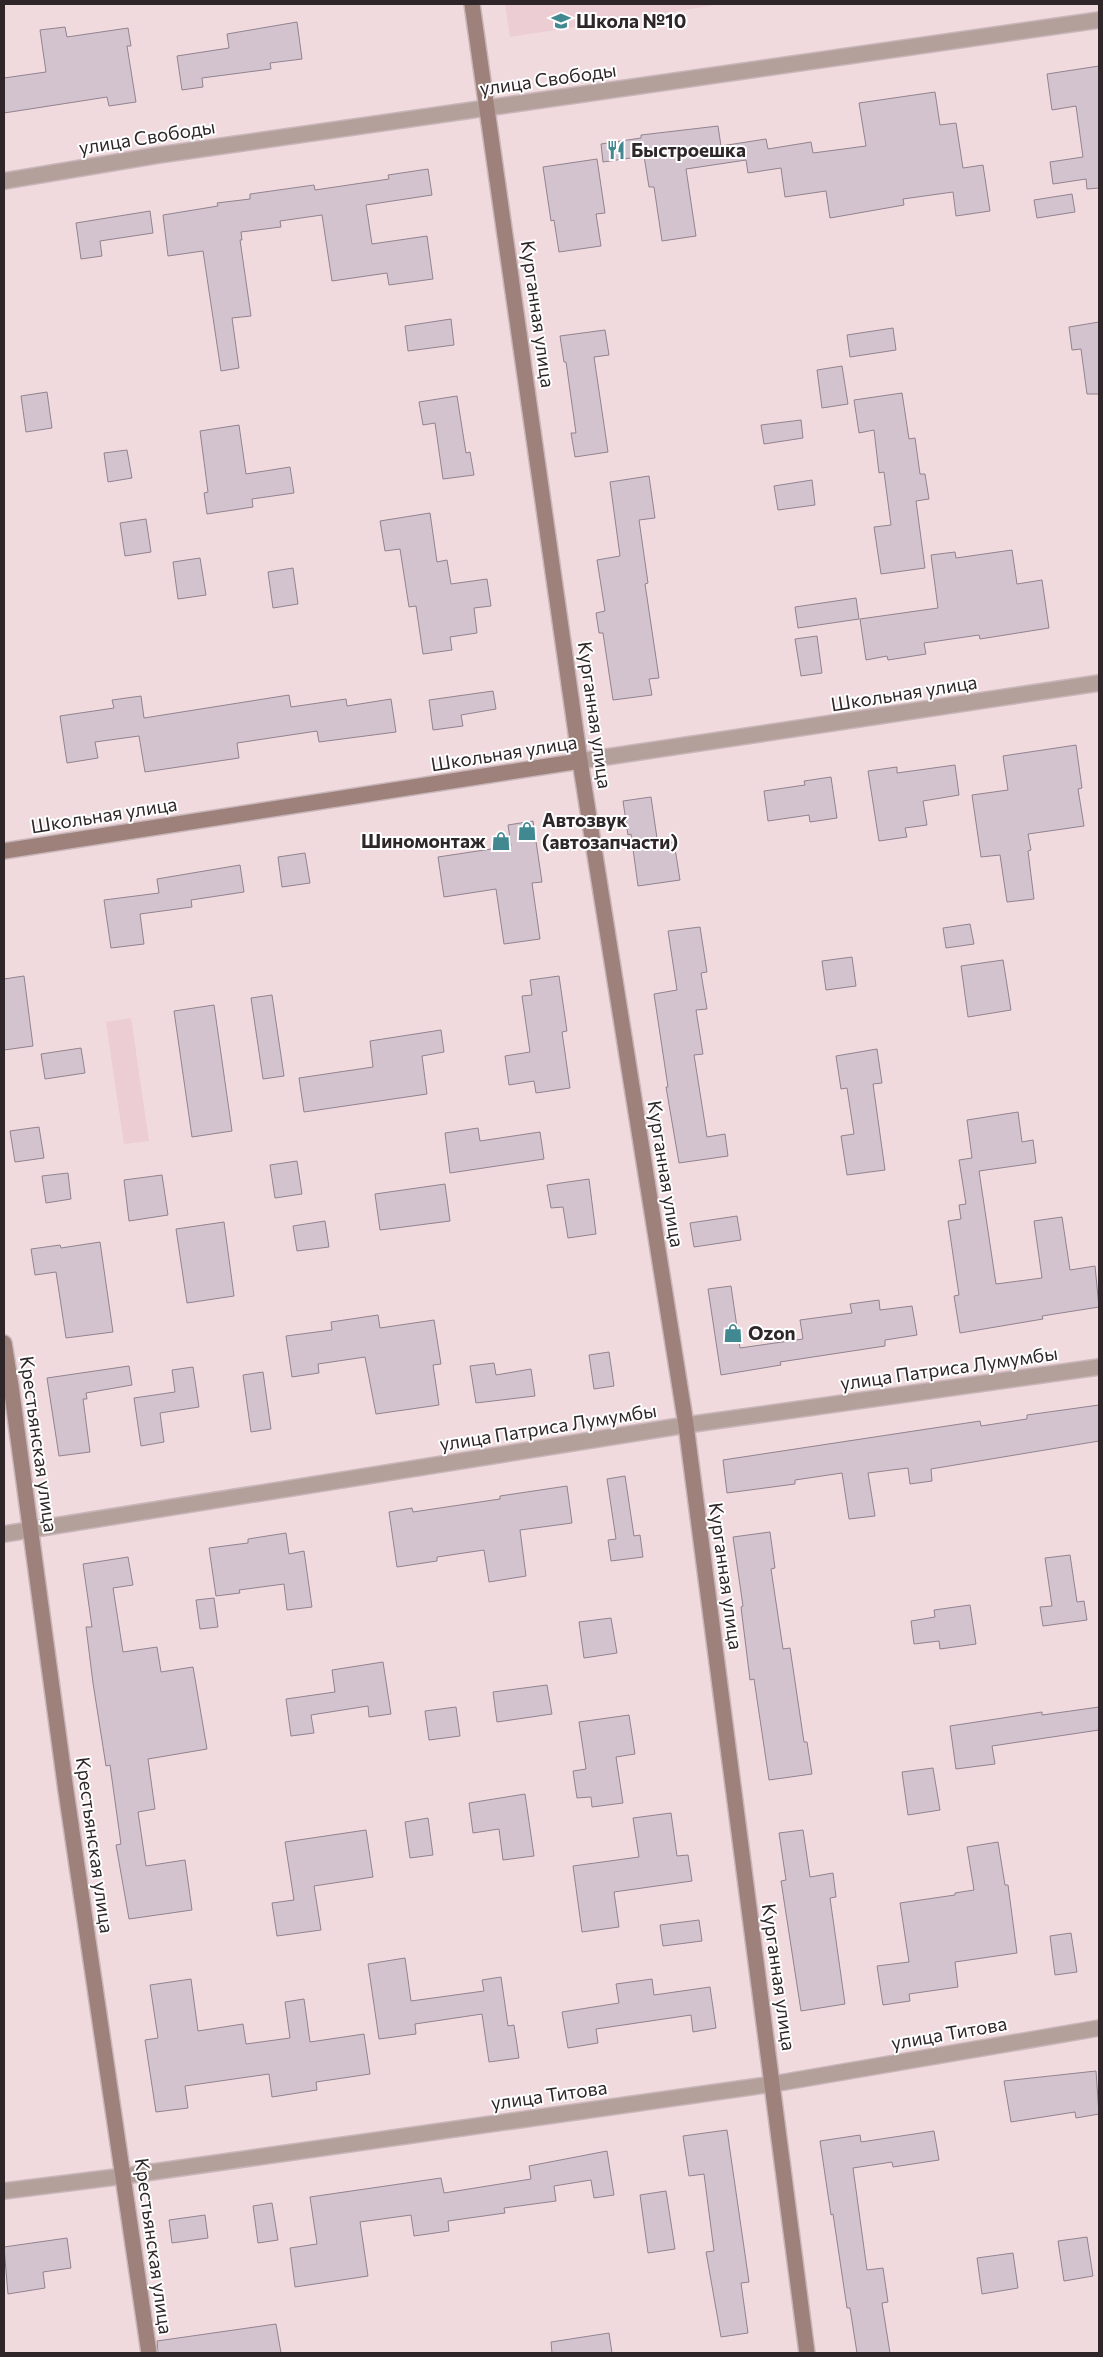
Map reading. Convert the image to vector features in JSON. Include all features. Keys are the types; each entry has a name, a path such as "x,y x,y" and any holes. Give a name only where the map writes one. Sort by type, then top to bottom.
{"street":[{"name":"Курганная улица","path":"472,4 580,761 686,1425 807,2353"},
{"name":"улица Свободы","path":"4,180 159,155 1099,20"},
{"name":"Школьная улица","path":"4,851 580,761 1099,683"},
{"name":"Крестьянская улица","path":"4,1343 67,1800 149,2353"},
{"name":"улица Патриса Лумумбы","path":"4,1534 686,1425 1099,1367"},
{"name":"улица Титова","path":"4,2191 124,2176 773,2084 1099,2028"}],"shaded area":[{"name":"Школа №10","path":"505,4 722,4 510,37"},
{"path":"131,1018 149,1141 124,1144 106,1022"}],"building":[{"path":"297,22 302,59 270,63 271,69 202,78 203,87 182,90 177,56 229,48 227,34"},
{"path":"65,27 67,37 128,28 131,46 127,46 136,102 109,106 107,97 4,113 4,78 46,72 40,30"},
{"path":"1099,66 1099,188 1087,189 1086,179 1053,184 1050,162 1083,157 1076,106 1052,110 1047,74"},
{"path":"935,92 940,125 956,123 963,168 983,165 990,211 956,216 953,192 903,199 904,205 830,218 826,191 785,197 781,168 748,173 746,160 686,169 696,236 662,241 654,187 649,187 644,156 603,162 601,144 641,138 641,135 718,126 721,146 766,139 768,149 811,142 813,153 866,146 859,103"},
{"path":"597,159 605,213 596,214 601,246 559,252 554,220 551,221 543,167"},
{"path":"428,169 432,195 366,205 372,244 427,236 433,279 389,285 387,273 332,281 322,215 280,221 281,227 241,232 242,240 240,240 251,316 232,318 239,368 221,371 203,251 168,256 163,215 218,206 217,203 250,199 250,194 314,185 315,190 389,179 388,175"},
{"path":"1072,194 1075,212 1037,218 1034,200"},
{"path":"150,211 153,233 100,241 102,256 81,259 76,223"},
{"path":"451,319 454,345 408,351 405,326"},
{"path":"1099,322 1099,394 1087,394 1081,349 1072,350 1069,327"},
{"path":"893,328 896,350 850,357 847,335"},
{"path":"605,330 609,355 594,357 608,452 575,457 571,433 576,433 566,362 564,362 560,336"},
{"path":"842,366 848,404 822,408 817,370"},
{"path":"47,392 52,428 26,432 21,396"},
{"path":"902,393 909,439 915,438 920,474 925,474 929,499 916,501 925,568 881,574 874,527 891,525 884,472 879,473 874,430 859,433 854,400"},
{"path":"457,396 466,453 470,452 474,475 443,479 435,423 423,425 419,402"},
{"path":"801,420 803,438 764,444 761,425"},
{"path":"239,425 246,474 290,467 294,493 252,499 253,507 207,514 204,493 208,492 200,431"},
{"path":"127,450 132,478 108,482 104,453"},
{"path":"649,476 655,518 639,520 648,583 645,584 659,678 649,679 652,695 613,700 603,633 599,633 596,613 605,611 597,560 620,556 610,482"},
{"path":"812,480 815,505 778,510 774,486"},
{"path":"430,513 437,562 447,560 451,584 487,579 491,606 474,608 477,633 450,637 452,650 423,654 416,606 409,607 400,549 385,551 380,521"},
{"path":"146,519 151,552 125,556 120,523"},
{"path":"1012,550 1017,584 1042,580 1049,628 980,639 979,635 924,643 926,654 888,660 887,656 866,660 860,619 938,608 931,555 955,552 956,558"},
{"path":"200,558 206,595 178,599 173,562"},
{"path":"293,568 298,604 273,608 268,572"},
{"path":"856,598 859,619 798,628 795,607"},
{"path":"817,636 822,673 801,676 795,639"},
{"path":"493,691 496,709 461,715 463,726 433,730 429,700"},
{"path":"289,695 291,707 346,699 347,706 391,699 396,732 319,742 317,731 237,743 239,758 145,772 139,736 95,742 98,758 67,763 60,716 114,708 112,700 141,696 144,718"},
{"path":"1076,745 1082,788 1078,789 1084,826 1028,834 1031,850 1028,851 1034,899 1007,902 1000,855 981,857 972,795 1008,790 1003,756"},
{"path":"955,765 959,795 923,801 927,825 905,828 907,837 879,841 868,771 897,767 897,773"},
{"path":"831,777 837,818 810,822 809,815 768,821 764,791 805,785 804,781"},
{"path":"651,797 658,845 674,842 680,880 638,886 631,834 628,835 623,801"},
{"path":"533,821 542,882 532,883 540,939 504,944 496,889 444,897 438,857 511,846 508,825"},
{"path":"305,853 310,883 282,887 278,857"},
{"path":"240,865 244,892 191,900 192,907 140,914 144,944 111,948 104,900 159,893 157,879"},
{"path":"970,924 974,944 946,948 943,928"},
{"path":"700,927 707,972 701,973 707,1009 696,1010 703,1054 694,1055 707,1137 725,1134 728,1156 679,1163 666,1087 668,1087 654,994 677,990 668,931"},
{"path":"852,957 856,986 826,990 822,961"},
{"path":"1003,960 1011,1010 968,1017 961,966"},
{"path":"24,976 33,1046 4,1050 4,979"},
{"path":"559,976 567,1031 562,1032 570,1088 536,1093 534,1081 509,1085 505,1056 530,1052 522,996 532,995 530,980"},
{"path":"272,995 284,1076 263,1079 251,998"},
{"path":"214,1005 232,1131 192,1137 174,1011"},
{"path":"441,1030 444,1052 422,1056 427,1094 304,1112 299,1078 373,1067 370,1041"},
{"path":"81,1048 85,1073 45,1079 41,1054"},
{"path":"877,1049 882,1083 873,1084 885,1170 847,1175 841,1136 854,1134 847,1088 841,1089 836,1056"},
{"path":"1018,1112 1022,1142 1033,1140 1036,1163 979,1171 996,1284 1042,1278 1034,1221 1062,1217 1070,1270 1095,1266 1099,1307 1042,1316 1043,1319 960,1333 954,1296 959,1295 948,1221 961,1219 959,1205 966,1204 959,1160 972,1158 967,1120"},
{"path":"39,1127 44,1158 15,1162 10,1131"},
{"path":"478,1128 480,1141 540,1132 544,1159 450,1173 445,1133"},
{"path":"297,1161 302,1194 275,1198 270,1165"},
{"path":"68,1173 71,1199 46,1203 42,1176"},
{"path":"162,1175 168,1215 129,1221 124,1180"},
{"path":"589,1179 596,1234 568,1238 563,1207 551,1208 547,1185"},
{"path":"445,1184 450,1221 380,1230 375,1194"},
{"path":"737,1216 741,1240 694,1247 690,1223"},
{"path":"325,1221 329,1247 297,1251 293,1226"},
{"path":"224,1222 234,1296 187,1303 176,1229"},
{"path":"100,1242 113,1332 66,1338 56,1272 35,1275 31,1249 60,1245 61,1248"},
{"path":"731,1286 740,1348 803,1339 800,1320 852,1313 850,1304 879,1300 880,1310 912,1306 917,1335 885,1340 885,1346 780,1362 781,1365 721,1375 708,1289"},
{"path":"378,1315 380,1328 434,1320 441,1364 433,1365 439,1405 376,1414 365,1357 318,1364 319,1373 292,1377 286,1336 332,1330 331,1322"},
{"path":"609,1352 614,1386 594,1389 589,1355"},
{"path":"494,1363 496,1375 531,1369 535,1396 476,1403 470,1366"},
{"path":"129,1366 132,1385 86,1393 87,1399 83,1399 90,1452 59,1456 47,1378"},
{"path":"193,1367 199,1407 160,1413 164,1442 141,1446 134,1398 175,1392 172,1370"},
{"path":"263,1372 271,1429 251,1432 243,1375"},
{"path":"1099,1405 1099,1441 931,1469 932,1481 910,1484 908,1468 868,1473 875,1516 849,1519 842,1473 795,1480 795,1484 727,1493 723,1460 980,1421 981,1426 1027,1419 1027,1415"},
{"path":"625,1476 634,1536 640,1535 643,1557 611,1561 608,1540 616,1539 607,1479"},
{"path":"567,1486 572,1523 520,1530 526,1576 489,1582 484,1550 437,1557 437,1561 397,1567 389,1512 412,1508 413,1512 500,1499 500,1496"},
{"path":"770,1532 775,1568 771,1569 783,1649 790,1648 804,1742 807,1742 812,1774 769,1780 754,1679 750,1680 741,1607 743,1606 733,1537"},
{"path":"286,1533 289,1554 304,1551 312,1607 287,1610 284,1584 239,1590 240,1593 216,1596 209,1548 248,1543 248,1539"},
{"path":"1070,1555 1077,1602 1084,1601 1087,1620 1043,1626 1040,1607 1052,1606 1045,1558"},
{"path":"128,1557 133,1585 113,1588 123,1652 157,1647 161,1672 193,1667 207,1749 148,1759 155,1809 138,1812 146,1866 185,1860 192,1910 129,1919 116,1845 121,1844 110,1765 106,1766 93,1683 86,1627 92,1627 83,1564"},
{"path":"214,1598 218,1627 200,1629 196,1600"},
{"path":"970,1605 976,1644 940,1649 939,1641 914,1644 911,1621 935,1617 934,1610"},
{"path":"611,1618 617,1653 584,1658 579,1622"},
{"path":"383,1662 391,1714 369,1717 368,1706 311,1715 314,1733 291,1736 286,1699 335,1692 332,1670"},
{"path":"547,1685 552,1714 497,1722 493,1692"},
{"path":"456,1707 460,1736 429,1740 425,1711"},
{"path":"1099,1707 1099,1730 992,1746 995,1764 956,1769 950,1726 1042,1712 1042,1715"},
{"path":"629,1715 635,1754 616,1757 623,1803 592,1807 591,1797 577,1798 573,1771 586,1769 579,1722"},
{"path":"933,1768 940,1810 908,1815 902,1772"},
{"path":"525,1794 534,1856 503,1860 499,1829 473,1833 469,1803"},
{"path":"671,1813 677,1856 688,1855 692,1881 614,1892 619,1927 582,1932 573,1866 639,1857 633,1818"},
{"path":"428,1818 433,1855 410,1858 405,1822"},
{"path":"366,1830 373,1877 314,1886 321,1930 277,1936 272,1903 294,1900 285,1842"},
{"path":"803,1830 810,1877 833,1873 836,1897 830,1898 845,2004 801,2011 781,1881 786,1880 779,1833"},
{"path":"998,1842 1005,1885 1008,1885 1017,1953 955,1962 958,1987 909,1994 910,2001 883,2005 877,1966 909,1962 900,1903 955,1895 955,1893 974,1890 967,1847"},
{"path":"699,1920 702,1941 663,1946 660,1925"},
{"path":"1071,1933 1077,1972 1055,1975 1050,1936"},
{"path":"405,1958 411,2001 484,1991 482,1980 501,1977 508,2026 514,2025 519,2058 489,2062 482,2014 415,2024 416,2034 379,2039 368,1964"},
{"path":"191,1979 198,2031 243,2024 246,2044 290,2038 285,2002 304,1999 310,2042 364,2034 370,2074 316,2082 317,2090 272,2097 269,2074 185,2086 188,2108 156,2112 145,2040 158,2038 150,1985"},
{"path":"652,1979 654,1995 710,1987 716,2028 693,2032 691,2015 596,2029 598,2043 568,2048 562,2012 619,2003 616,1984"},
{"path":"1096,2071 1099,2114 1076,2118 1075,2112 1011,2122 1004,2081"},
{"path":"727,2130 749,2282 741,2283 748,2333 721,2337 706,2252 714,2251 704,2174 689,2176 683,2136"},
{"path":"934,2131 939,2160 893,2167 892,2162 853,2168 867,2270 883,2268 888,2302 882,2303 890,2353 857,2353 850,2308 847,2308 820,2141 860,2135 861,2142"},
{"path":"607,2151 614,2195 594,2198 591,2180 554,2186 556,2201 504,2208 505,2213 448,2221 449,2231 414,2236 411,2215 360,2222 368,2276 295,2287 290,2248 317,2244 310,2197 441,2178 444,2193 531,2179 529,2166"},
{"path":"666,2191 675,2249 648,2253 640,2195"},
{"path":"272,2203 278,2240 258,2243 253,2206"},
{"path":"205,2215 208,2238 172,2243 169,2220"},
{"path":"1087,2237 1093,2276 1064,2281 1058,2241"},
{"path":"67,2238 71,2268 43,2272 45,2288 8,2294 4,2247"},
{"path":"1013,2253 1018,2288 982,2294 977,2258"},
{"path":"276,2324 281,2353 158,2353 157,2341"},
{"path":"609,2333 612,2353 552,2353 551,2342"}],"place":[{"name":"Школа №10","path":"561,21"},
{"name":"Быстроешка","path":"616,150"},
{"name":"Автозвук (автозапчасти)","path":"527,831"},
{"name":"Шиномонтаж","path":"501,841"},
{"name":"Ozon","path":"733,1333"}]}
